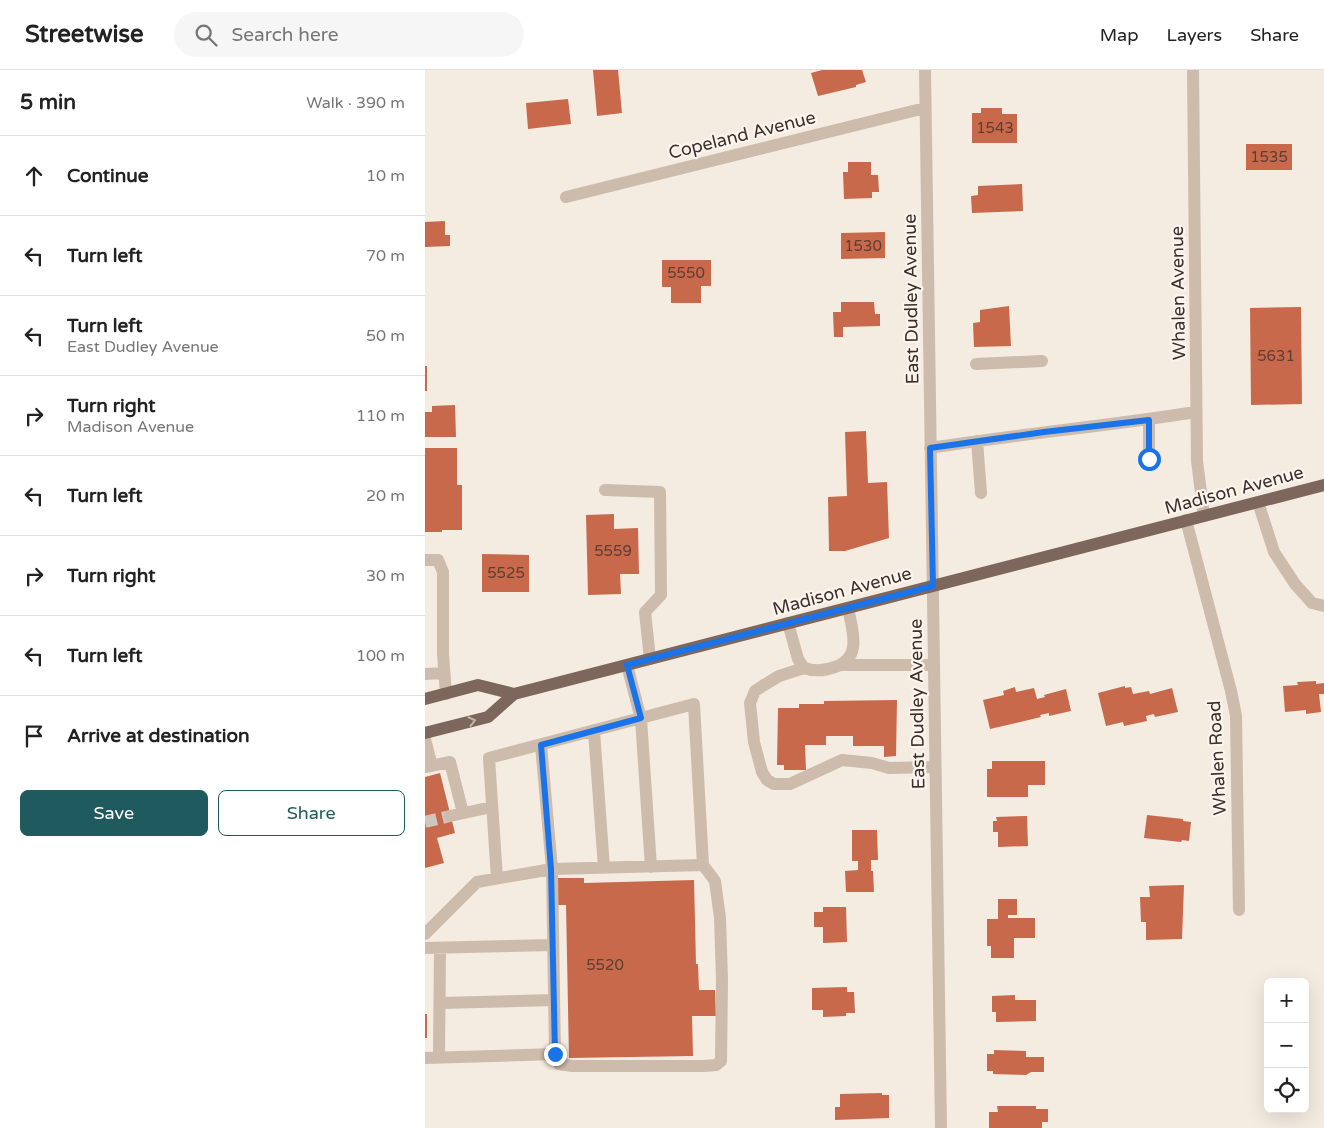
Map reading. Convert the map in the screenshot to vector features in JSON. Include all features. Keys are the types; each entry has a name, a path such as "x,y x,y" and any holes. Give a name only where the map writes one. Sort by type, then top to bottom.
{"main road":[{"name":"Madison Avenue","path":"425,733 488,718 514,694 1324,485"},
{"name":"Madison Avenue","path":"425,699 478,685 514,694"}],"street":[{"name":"East Dudley Avenue","path":"925,70 941,1128"},
{"name":"Whalen Avenue","path":"1193,70 1197,470 1204,516"},
{"name":"Copeland Avenue","path":"566,197 925,108"},
{"path":"976,364 1042,361"},
{"path":"930,448 1149,420 1197,412"},
{"path":"1149,420 1149,459"},
{"path":"977,441 981,493"},
{"path":"605,490 660,492 661,595 645,612 650,659"},
{"path":"1258,502 1274,552 1295,584 1312,603 1324,606"},
{"name":"Whalen Road","path":"1186,520 1236,716 1239,910"},
{"path":"425,560 438,560 443,572 445,694"},
{"path":"842,665 851,655 854,642 848,608"},
{"path":"788,623 798,660 804,668"},
{"path":"627,665 641,718 651,867"},
{"path":"934,665 842,665 814,671 804,668 779,676 764,685 755,691 750,703 754,742 762,772 767,780 775,784 790,784 842,760 872,763 889,768 935,767"},
{"path":"425,674 444,673"},
{"path":"497,878 489,758 694,704 703,865 715,881 720,918 722,980 721,1062 716,1065 704,1066 572,1066 559,1064 555,1054 551,869 541,745"},
{"path":"594,731 604,868"},
{"path":"425,739 428,766 449,762 463,813"},
{"path":"451,816 492,807"},
{"path":"425,934 477,882 551,869 703,865"},
{"path":"425,948 553,945"},
{"path":"439,1057 440,948"},
{"path":"439,1004 554,1000"},
{"path":"425,1058 555,1054"}],"building":[{"path":"593,70 618,70 622,113 597,116"},
{"path":"822,70 862,70 866,82 856,85 856,87 818,96 811,73"},
{"path":"568,99 571,124 528,129 526,103"},
{"path":"981,108 1002,108 1002,114 1017,114 1017,143 972,143 972,113 981,113"},
{"path":"1246,144 1292,144 1292,170 1246,170"},
{"path":"848,162 871,162 871,175 878,175 879,192 872,192 872,198 844,199 843,172 848,172"},
{"path":"1022,184 1023,211 972,213 971,196 978,195 978,186"},
{"path":"445,221 445,235 450,235 450,246 425,247 425,222"},
{"path":"885,232 885,258 841,259 841,233"},
{"path":"662,260 711,260 711,286 701,286 701,303 671,303 671,287 662,287"},
{"path":"841,302 874,302 875,314 880,314 880,326 843,327 843,337 834,337 833,312 841,312"},
{"path":"1009,306 1011,346 974,347 973,323 980,322 980,310"},
{"path":"1301,307 1302,404 1251,405 1250,308"},
{"path":"425,366 427,366 427,391 425,391"},
{"path":"455,405 456,437 425,437 425,412 432,412 432,406"},
{"path":"866,431 868,483 887,482 889,538 845,551 829,551 828,497 847,496 845,432"},
{"path":"425,448 457,448 457,485 462,485 462,530 425,532"},
{"path":"614,514 614,529 638,528 639,574 620,574 621,594 588,595 586,515"},
{"path":"482,554 529,555 529,592 482,592"},
{"path":"1316,681 1316,684 1324,683 1324,694 1319,694 1321,712 1306,714 1306,710 1285,712 1283,686 1298,685 1297,682"},
{"path":"1125,686 1125,688 1131,687 1133,694 1149,691 1150,694 1172,688 1178,712 1155,717 1154,714 1146,716 1147,721 1124,726 1123,722 1106,726 1098,693"},
{"path":"1015,687 1016,692 1034,688 1037,699 1066,689 1071,711 1049,716 1049,713 1040,715 1041,717 990,729 983,700 1004,695 1003,691"},
{"path":"897,700 896,756 884,757 884,746 853,746 853,736 826,736 826,745 805,745 806,770 784,770 784,765 777,765 778,708 799,708 799,704 824,704 824,701"},
{"path":"992,761 1045,761 1045,785 1028,785 1028,797 987,797 987,769 992,769"},
{"path":"440,773 455,833 437,838 444,863 425,868 425,777"},
{"path":"1147,815 1183,819 1183,821 1191,822 1189,841 1182,840 1181,842 1144,838"},
{"path":"1027,816 1028,846 998,847 998,832 993,832 993,821 997,821 996,817"},
{"path":"852,830 877,830 878,860 871,860 874,892 846,892 845,871 858,870 858,861 852,861"},
{"path":"557,878 584,878 584,883 694,880 696,964 698,964 699,990 715,990 716,1016 692,1016 693,1056 569,1058 566,905 558,905"},
{"path":"1184,885 1182,939 1146,940 1146,922 1141,922 1140,897 1150,897 1149,886"},
{"path":"998,899 1017,899 1017,915 1008,915 1008,918 1035,918 1035,938 1014,938 1014,958 991,958 991,946 987,946 987,919 998,919"},
{"path":"823,907 846,907 847,942 823,943 823,927 814,927 814,912 823,912"},
{"path":"847,987 847,992 854,992 855,1013 846,1013 846,1016 823,1017 823,1010 812,1010 812,988"},
{"path":"1015,995 1015,1000 1036,1000 1036,1021 996,1022 996,1012 992,1012 992,996"},
{"path":"425,1014 427,1014 427,1038 425,1038"},
{"path":"994,1050 1026,1051 1026,1057 1044,1057 1044,1072 1031,1072 1026,1075 993,1074 993,1071 987,1071 987,1054 994,1054"},
{"path":"882,1093 882,1095 889,1095 889,1118 835,1120 835,1107 840,1107 840,1094"},
{"path":"997,1106 1036,1106 1036,1109 1048,1109 1048,1122 1042,1122 1042,1128 989,1128 989,1112 998,1112"}],"tunnel":[{"path":"425,822 450,816"}],"route":[{"path":"555,1054 551,869 541,745 641,718 627,665 933,586 930,448 1149,420 1149,459"}]}
